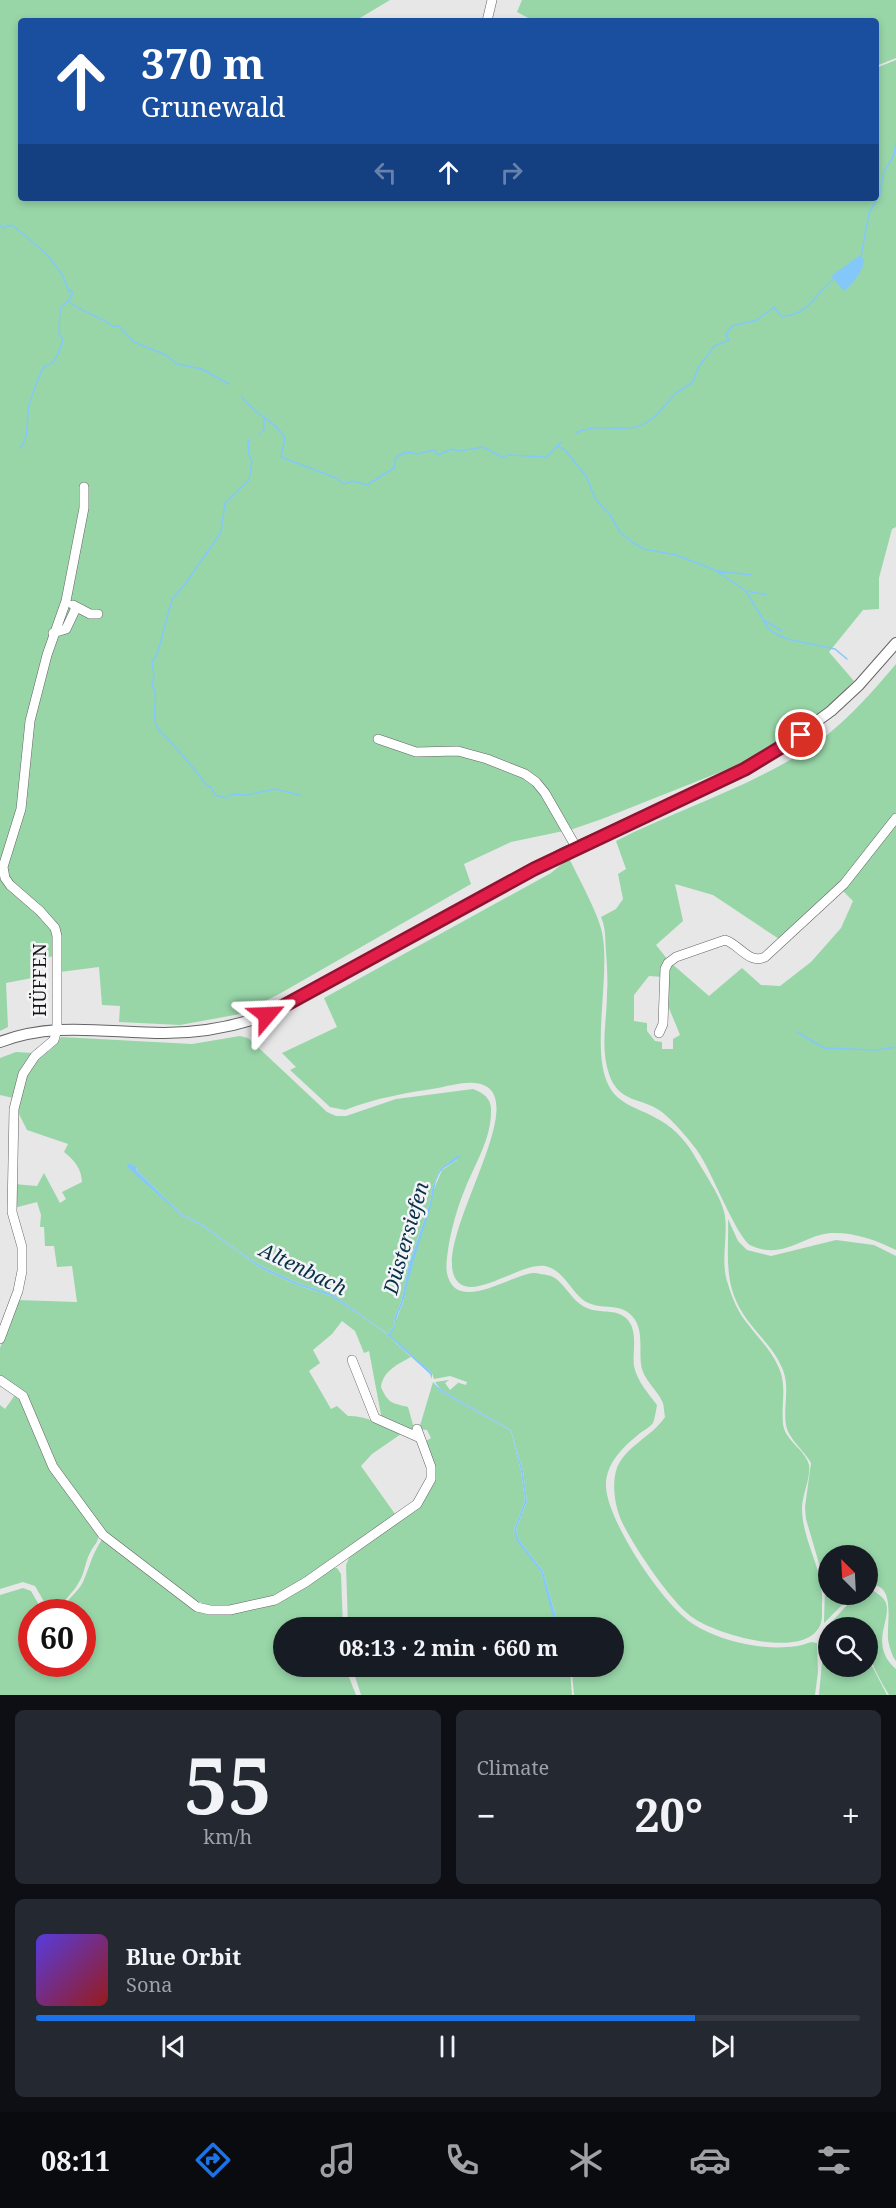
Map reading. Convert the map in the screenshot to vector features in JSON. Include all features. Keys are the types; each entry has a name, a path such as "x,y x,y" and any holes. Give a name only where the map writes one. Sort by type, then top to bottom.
{"main road":[{"path":"0,1042 57,1029 188,1033 241,1025 267,1015 569,850 745,769 801,735 831,711 859,686 896,643"}],"street":[{"path":"488,18 492,0"},
{"name":"HÜFFEN","path":"57,1029 57,936 55,928 40,911 10,885 5,878 3,867 21,809 30,722 53,633 66,601 84,508 84,487"},
{"path":"66,601 90,614 98,614"},
{"path":"53,633 66,630 76,608"},
{"path":"378,739 416,752 458,751 487,759 525,774 545,793 569,850"},
{"path":"659,1034 663,1024 665,969 671,960 725,940 732,942 751,958 756,960 765,957 844,884 896,818"},
{"path":"0,1339 20,1280 22,1247 12,1212 14,1109 23,1074 36,1049 54,1040 57,1029"},
{"path":"0,1380 23,1396 53,1467 102,1535 197,1607 210,1610 230,1610 261,1605 275,1600 306,1582 417,1504 426,1491 431,1479 431,1467 419,1434 375,1418 352,1360"}],"green space":[{"path":"0,0 390,0 360,18 18,18 18,201 879,201 879,67 896,60 896,527 892,529 879,578 879,609 863,610 829,652 854,681 831,705 801,728 767,751 733,767 573,829 511,842 464,864 471,884 281,993 240,1014 180,1025 119,1022 120,1006 102,1005 99,967 60,972 54,956 30,961 32,978 6,983 8,1027 0,1031"},
{"path":"522,0 896,0 896,58 879,65 879,18 528,18 517,12"},
{"path":"896,664 896,813 849,873 779,939 713,895 675,884 683,921 656,945 668,960 663,977 649,976 634,995 634,1021 647,1023 647,1031 655,1041 662,1042 662,1049 673,1049 673,1039 680,1035 669,1009 665,992 671,963 709,996 742,968 761,985 780,986 811,962 841,928 853,901 842,890 896,823 896,1250 865,1237 831,1233 784,1249 763,1250 746,1241 702,1158 671,1120 654,1107 625,1095 613,1084 609,1074 604,1044 607,968 605,930 601,917 616,909 623,899 618,874 626,869 616,841 758,777 803,752 841,723"},
{"path":"569,858 600,924 604,950 601,1054 609,1086 623,1101 666,1124 677,1133 690,1149 717,1193 725,1216 724,1259 730,1289 741,1314 769,1350 779,1368 783,1382 783,1424 787,1435 804,1454 809,1465 809,1475 802,1503 803,1520 818,1572 818,1605 822,1605 822,1617 818,1617 818,1629 808,1638 794,1642 758,1641 706,1625 686,1612 676,1601 634,1544 621,1520 616,1502 614,1490 616,1471 624,1456 653,1431 665,1417 663,1403 642,1370 640,1333 632,1316 621,1309 588,1303 556,1271 545,1266 524,1269 477,1287 467,1287 459,1283 452,1265 456,1239 491,1140 496,1112 492,1092 474,1083 460,1084 391,1096 345,1110 330,1107 290,1070 296,1067 282,1053 337,1027 324,998 551,873"},
{"path":"240,1036 248,1038 327,1112 336,1116 346,1116 396,1099 473,1089 486,1097 491,1107 488,1132 455,1219 449,1242 448,1277 454,1287 474,1292 523,1275 533,1273 551,1276 586,1308 616,1313 626,1318 634,1335 635,1371 643,1387 657,1405 653,1423 621,1450 608,1471 606,1479 609,1502 626,1541 667,1600 693,1624 705,1631 719,1637 767,1647 817,1643 818,1672 815,1695 574,1695 572,1677 624,1677 624,1617 556,1617 543,1571 519,1540 516,1530 527,1501 523,1471 511,1430 440,1389 435,1382 449,1380 445,1383 450,1390 458,1383 456,1382 466,1385 467,1382 450,1376 434,1379 432,1373 389,1335 396,1325 403,1303 411,1265 431,1203 434,1189 442,1170 457,1160 456,1158 440,1169 432,1189 430,1203 409,1264 401,1302 394,1319 395,1324 388,1334 332,1294 298,1283 263,1267 200,1223 183,1215 136,1170 137,1168 127,1166 182,1216 199,1224 262,1269 297,1285 331,1296 383,1331 411,1357 388,1372 381,1387 386,1397 392,1402 408,1407 415,1432 382,1420 369,1351 364,1353 355,1331 342,1321 332,1334 313,1350 320,1363 309,1371 331,1409 337,1406 348,1416 368,1419 401,1434 372,1454 361,1466 395,1514 291,1587 257,1602 232,1607 208,1605 197,1601 103,1530 55,1465 31,1404 0,1377 0,1348 17,1300 77,1302 72,1266 57,1267 54,1246 45,1246 44,1227 40,1227 41,1215 37,1202 14,1208 14,1184 37,1186 44,1173 60,1203 66,1199 62,1192 82,1182 80,1173 77,1165 64,1152 68,1144 27,1130 17,1110 26,1077 40,1058 61,1037 192,1044"},
{"path":"16,1052 33,1053 13,1098 0,1095 0,1058"},
{"path":"728,1219 738,1241 747,1250 771,1256 836,1240 874,1245 896,1256 896,1661 888,1639 888,1603 886,1595 878,1587 878,1545 818,1545 818,1560 806,1519 805,1507 811,1463 793,1440 786,1425 786,1384 783,1370 772,1350 748,1321 734,1296 728,1259"},
{"path":"433,1382 438,1390 511,1431 521,1471 525,1500 514,1530 518,1541 541,1572 554,1617 348,1617 346,1565 351,1553 428,1494 426,1441 431,1438 427,1430 419,1429"},
{"path":"15,1395 20,1399 40,1446 98,1535 81,1578 67,1599 42,1599 35,1586 23,1582 0,1589 0,1405 5,1409"},
{"path":"103,1538 193,1607 248,1610 330,1568 337,1568 341,1574 343,1617 273,1617 273,1677 349,1677 356,1695 0,1695 0,1595 23,1588 31,1591 36,1599 18,1599 18,1677 96,1677 96,1599 70,1599 83,1582"},
{"path":"878,1594 884,1600 887,1608 882,1641 883,1650 896,1669 896,1695 889,1695 878,1675 878,1617 836,1617 847,1605 878,1605"},
{"path":"824,1605 842,1605 830,1617 824,1617"},
{"path":"355,1677 570,1677 572,1695 361,1695"},
{"path":"821,1677 878,1677 887,1695 819,1695"}],"water":[{"path":"859,256 864,259 862,268 844,291 831,276"},
{"path":"460,1154 441,1171 437,1179 403,1302 396,1325 390,1335 432,1373 432,1379 430,1374 383,1331 331,1296 297,1285 262,1269 199,1224 182,1216 127,1167 128,1163 137,1167 136,1170 183,1215 200,1223 263,1267 298,1283 332,1294 388,1334 395,1324 394,1319 401,1302 409,1264 440,1169"},
{"path":"433,1382 440,1389 511,1430 523,1471 527,1501 516,1530 519,1540 543,1571 556,1617 553,1617 541,1572 517,1541 514,1530 525,1500 521,1471 511,1431 438,1390"}],"waterway":[{"path":"879,196 884,172 894,155 896,142"},
{"path":"861,257 869,213 876,201"},
{"path":"0,225 2,228 12,225 46,254 60,272 69,292 72,291 68,301 73,305 112,326 119,326 134,342 166,355 177,364 202,369 229,384"},
{"path":"576,433 591,428 636,427 648,422 676,393 694,380 697,370 714,346 729,340 726,334 732,326 757,320 774,307 781,316 798,313 833,280"},
{"path":"20,448 26,438 29,408 38,380 44,367 55,360 63,340 59,333 60,309 68,301"},
{"path":"242,397 285,438 281,457 336,478 344,484 352,481 367,485 394,468 396,457 406,452 417,454 434,450 438,455 452,449 460,451 483,447 504,458 508,455 547,457 561,442"},
{"path":"259,434 264,430 264,419"},
{"path":"251,440 248,441 249,455 252,460 249,480 225,503 221,532 186,583 172,599 157,655 152,661 155,720 159,731 198,773 206,785 211,787 215,795 226,798 232,794 246,795 275,789 300,795"},
{"path":"558,446 565,450 586,476 596,500 610,515 620,532 632,542 644,549 676,555 715,570 746,591 768,628 774,633 787,639 835,649 847,659"},
{"path":"717,571 751,575"},
{"path":"747,591 766,595"},
{"path":"765,621 782,631"},
{"path":"797,1032 824,1048 877,1050 896,1047"}],"route":[{"path":"267,1015 493,890 639,817 745,769 801,735"}],"water label":[{"name":"Düstersiefen","path":"406,1238"},
{"name":"Altenbach","path":"303,1269"}]}
